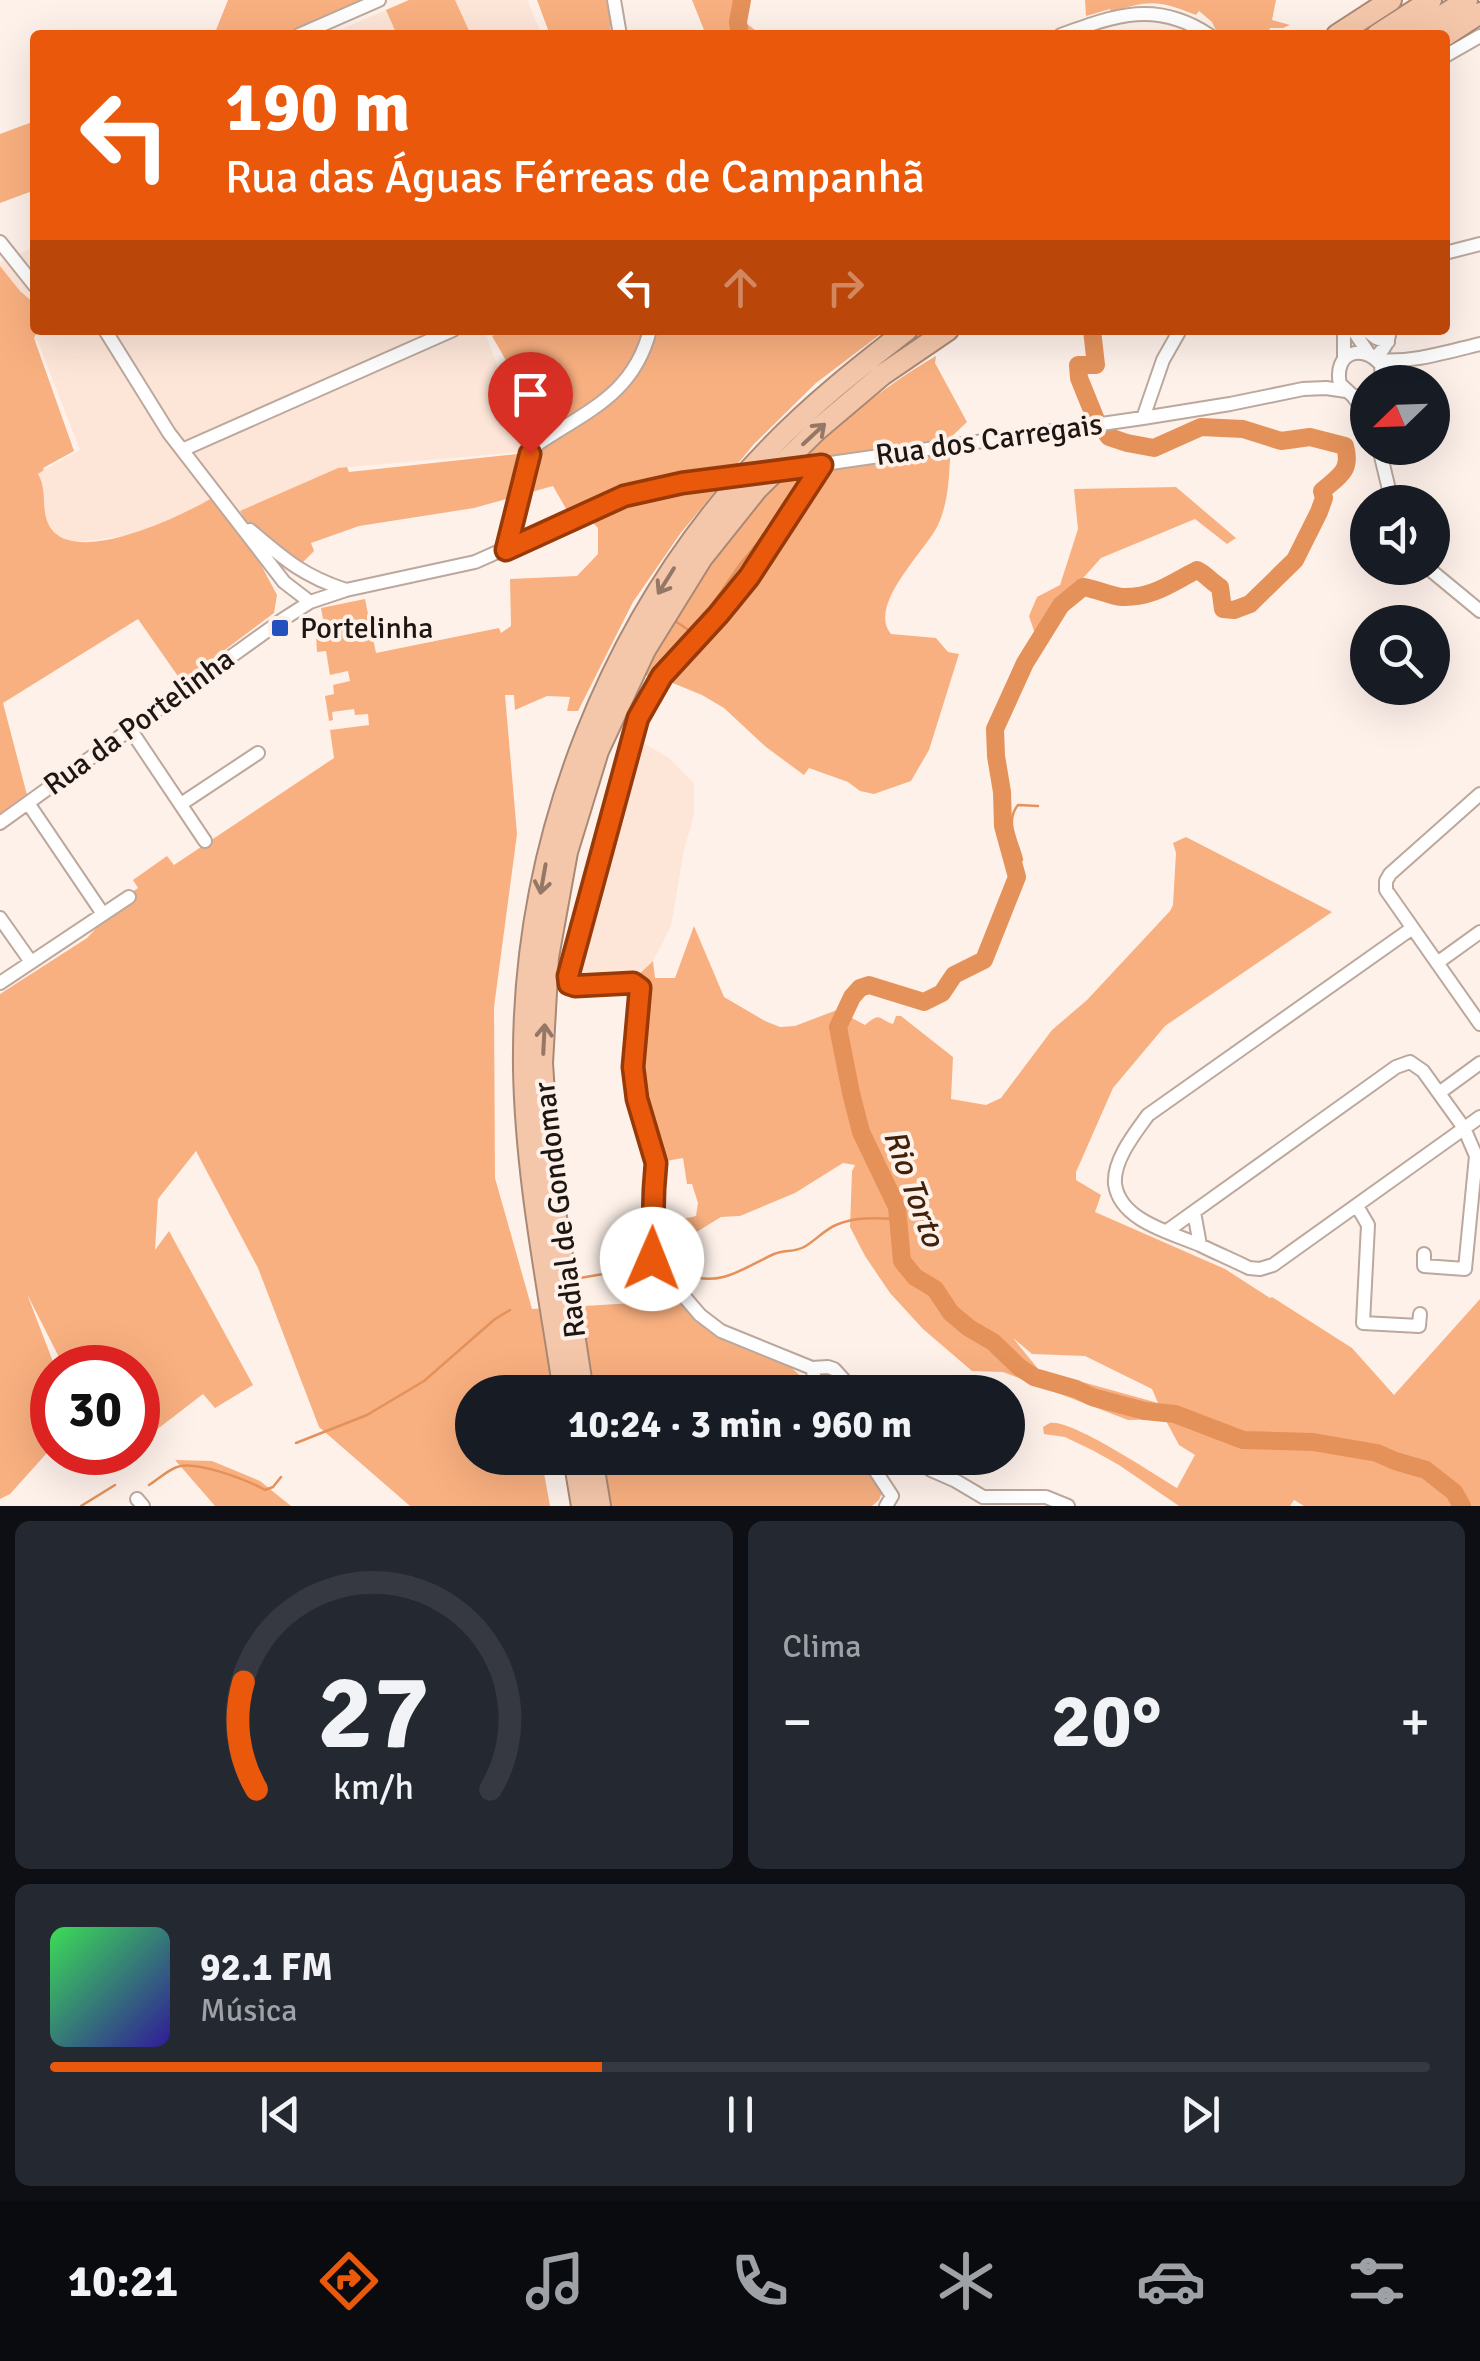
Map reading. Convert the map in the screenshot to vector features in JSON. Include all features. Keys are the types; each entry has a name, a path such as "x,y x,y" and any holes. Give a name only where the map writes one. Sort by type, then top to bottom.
{"highway":[{"path":"1344,30 1391,0"},
{"path":"1384,30 1431,0"},
{"path":"1420,30 1467,0"},
{"path":"1450,33 1480,13"},
{"name":"Radial de Gondomar","path":"562,1375 524,1065 529,959 548,849 581,744 627,644 686,548 745,474 804,413 901,335"},
{"name":"Radial de Gondomar","path":"580,1375 540,1173 542,1063 548,957 567,852 598,750 645,650 702,558 757,488 882,375 941,336"},
{"path":"577,1475 582,1506"},
{"path":"595,1475 600,1506"}],"street":[{"path":"310,30 379,0"},
{"path":"614,0 619,30"},
{"path":"1075,30 1132,10 1166,13 1198,30"},
{"path":"1450,53 1480,36"},
{"path":"0,242 30,280"},
{"path":"1450,252 1480,244"},
{"path":"108,335 182,450 284,582 310,602"},
{"path":"182,450 442,335"},
{"path":"506,550 530,454 539,443 616,392 639,363 648,335"},
{"path":"1143,418 1162,360 1177,335"},
{"path":"1344,335 1338,376 1350,389"},
{"path":"1357,335 1378,365"},
{"path":"1374,357 1383,350 1389,336"},
{"path":"1374,357 1395,362 1480,344"},
{"name":"Rua dos Carregais","path":"1304,389 1360,352 1374,357"},
{"path":"1407,365 1418,359"},
{"name":"Rua dos Carregais","path":"506,550 624,496 682,483 1143,418 1304,389 1350,393"},
{"path":"818,465 749,577 662,676 638,718 568,976 569,984 575,986 633,983 640,988 633,1067 637,1099 656,1163 652,1259 700,1315 721,1330 812,1368 834,1369 839,1375"},
{"path":"232,516 300,571 346,590"},
{"name":"Rua da Portelinha","path":"0,823 310,602 346,590 475,562 506,550"},
{"path":"300,571 310,602"},
{"path":"282,620 284,582"},
{"path":"1449,585 1480,611"},
{"path":"130,729 205,841"},
{"path":"181,804 258,753"},
{"path":"1480,794 1386,881 1386,890 1480,1024"},
{"path":"28,803 103,914"},
{"path":"0,983 129,896"},
{"path":"0,918 31,962"},
{"path":"1412,929 1148,1115 1132,1136 1118,1166 1115,1183 1120,1197 1127,1208 1150,1224 1249,1268 1260,1269 1273,1265 1480,1117"},
{"path":"1437,963 1480,932"},
{"path":"1167,1231 1396,1068 1410,1062 1424,1071 1439,1092 1464,1128 1476,1156 1465,1268 1424,1266 1424,1254"},
{"path":"1439,1092 1480,1064"},
{"path":"1356,1206 1368,1225 1362,1323 1419,1326 1420,1314"},
{"path":"1194,1212 1200,1246"},
{"path":"812,1368 814,1375"},
{"path":"878,1475 892,1496 886,1506"},
{"path":"942,1475 982,1498 1046,1496 1068,1506"}],"shaded area":[{"path":"228,0 364,0 301,30 216,30"},
{"path":"409,0 527,0 540,30 340,30"},
{"path":"409,0 455,0 469,30 395,30 386,10"},
{"path":"537,0 606,0 611,30 548,30"},
{"path":"692,0 740,0 738,17 755,30 704,30"},
{"path":"1085,0 1276,0 1272,20 1290,25 1269,30 1216,30 1199,11 1196,15 1162,4 1111,12 1110,9 1086,16"},
{"path":"30,123 30,192 0,203 0,134"},
{"path":"30,249 30,335 486,335 499,370 516,397 545,426 520,452 338,468 240,511 213,510 143,533 69,541 56,534 48,523 34,476 80,450 37,340 0,349 0,262"},
{"path":"0,266 30,300 30,335 36,335 74,451 38,474 46,518 54,532 69,540 88,542 134,533 214,497 232,522 243,516 240,511 338,468 347,467 349,472 526,453 540,438 529,410 511,388 516,378 494,335 879,335 816,383 754,444 680,534 633,602 578,711 567,711 570,697 547,696 515,710 514,695 505,695 517,834 494,1007 495,1178 532,1309 652,1302 670,1290 718,1335 785,1362 799,1375 455,1375 455,1475 544,1475 550,1506 410,1506 319,1427 258,1268 196,1151 158,1199 155,1250 169,1231 253,1385 215,1408 203,1394 160,1427 160,1345 53,1345 27,1294 47,1345 30,1345 30,1472 10,1494 0,1499 0,994 87,938 138,888 133,880 167,856 174,865 334,758 330,730 369,725 368,714 355,715 354,709 332,712 333,720 329,721 325,696 334,694 333,685 350,681 348,671 330,675 326,651 317,652 316,635 326,635 321,608 365,599 376,653 499,628 501,633 511,626 510,579 577,576 598,554 598,528 579,509 569,514 553,486 474,508 359,526 311,543 314,551 302,563 287,552 259,561 277,595 274,613 182,682 138,619 3,703 27,795 0,815"},
{"path":"936,356 935,363 967,422 948,440 951,442 947,496 937,527 900,579 886,609 886,622 891,634 936,638 948,652 959,654 929,750 911,781 874,794 809,768 804,775 724,708 663,679 633,718 629,716 648,676 645,675 678,614 738,528 789,472 846,420"},
{"path":"1176,487 1236,538 1227,544 1195,519 1101,558 1036,637 1029,616 1037,597 1060,585 1078,529 1074,489"},
{"path":"635,738 669,758 694,787 694,815 671,926 653,961 634,979 575,980 572,978 580,947 586,947 590,934 588,924"},
{"path":"1186,837 1332,912 1165,1026 1113,1088 1076,1180 1101,1195 1095,1212 1225,1269 1272,1297 1352,1348 1394,1395 1480,1299 1480,1506 1304,1506 1294,1500 1290,1506 1179,1506 1094,1451 1065,1437 1044,1434 1043,1427 1050,1423 1076,1430 1177,1488 1195,1455 1179,1445 1165,1419 1128,1420 1025,1380 1025,1375 972,1371 923,1329 890,1293 865,1256 850,1227 855,1165 843,1163 795,1193 740,1216 721,1217 685,1239 670,1243 665,1223 696,1216 698,1203 692,1184 687,1184 683,1158 661,1162 638,1081 634,979 653,961 655,978 675,978 694,926 724,997 780,1027 795,1026 837,1010 865,1025 877,1017 893,1024 896,1016 901,1016 953,1057 951,1099 986,1105 1001,1098 1052,1030 1087,1000 1170,911 1176,853 1173,843","holes":["1013,1338 1032,1354 1085,1356 1152,1389 1158,1403 1039,1370"]},
{"path":"175,1460 212,1461 260,1481 291,1506 215,1506"},
{"path":"604,1475 874,1475 883,1490 872,1506 609,1506"}],"waterway":[{"name":"Rio Torto","path":"739,30 742,0"},
{"name":"Rio Torto","path":"1093,335 1096,365 1078,365 1079,378 1096,420"},
{"name":"Rio Torto","path":"1104,430 1109,437 1154,448 1201,427 1243,429 1281,441 1310,437 1345,446 1347,461 1342,472 1322,491 1319,512 1295,560 1250,604 1223,609 1220,587 1197,570 1161,589 1133,597 1083,587 1061,605 1025,663 995,729 1003,826 1017,877 984,960 954,975 942,993 924,1002 869,985 860,988 838,1027 861,1132 897,1207 902,1261 915,1277 935,1289 951,1313 1034,1377 1145,1411 1175,1414 1243,1440 1313,1442 1377,1453 1426,1470 1454,1492 1462,1506"},
{"path":"675,621 690,631 700,622 770,528"},
{"path":"1013,867 1022,860 1012,825 1014,811 1018,805 1038,806"},
{"path":"687,1275 722,1277 774,1254 804,1247 843,1222 898,1219"},
{"path":"580,1278 603,1274 657,1275"},
{"path":"296,1443 367,1415 424,1381 510,1310"},
{"path":"149,1485 174,1468 185,1466 221,1472 265,1490 281,1477"},
{"path":"81,1506 115,1485"}],"place":[{"name":"Portelinha","path":"280,628"}],"route":[{"path":"530,454 506,550 624,496 682,483 822,465 749,577 662,676 638,718 568,976 569,984 575,986 633,983 640,988 633,1067 637,1099 656,1163 652,1259"}]}
